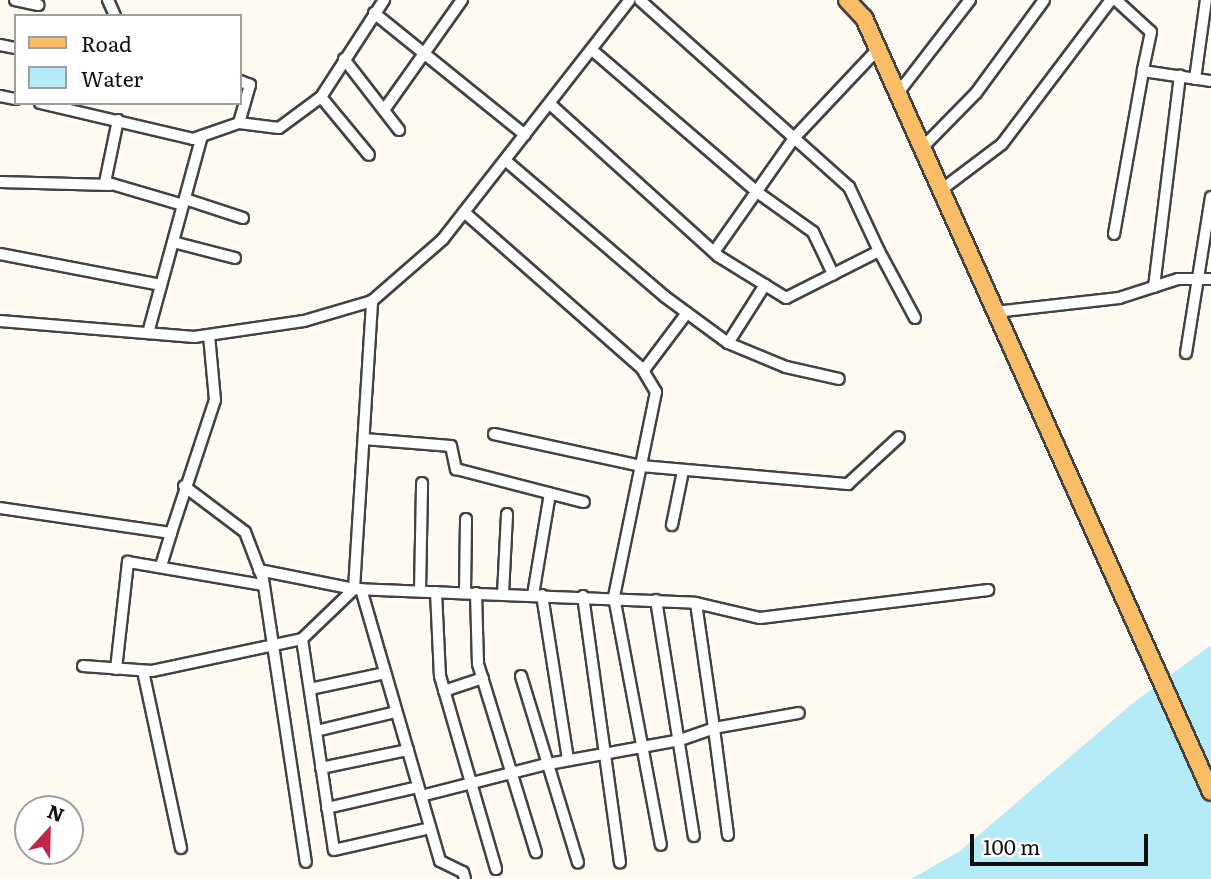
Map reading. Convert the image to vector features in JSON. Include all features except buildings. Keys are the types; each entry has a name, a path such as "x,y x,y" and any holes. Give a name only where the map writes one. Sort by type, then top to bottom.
{"main road":[{"path":"849,1 864,18 1211,792"}],"street":[{"path":"15,0 38,5"},
{"path":"61,105 93,108 118,120 193,139 239,123 279,128 321,97 384,0"},
{"path":"384,110 462,0"},
{"path":"0,321 209,335 304,321 372,302 443,239 630,0"},
{"path":"640,0 849,187 915,318"},
{"path":"898,93 970,0"},
{"path":"922,148 976,93 1044,0"},
{"path":"941,190 1002,144 1114,0 1151,32 1114,234"},
{"path":"1195,79 1206,0"},
{"path":"374,13 525,135"},
{"path":"714,253 794,138 878,49"},
{"path":"592,50 757,192 813,232 834,274"},
{"path":"344,59 399,130"},
{"path":"1143,71 1211,81"},
{"path":"1154,287 1180,76"},
{"path":"239,123 250,85 242,82"},
{"path":"321,97 369,155"},
{"path":"550,104 714,253 786,298 879,251"},
{"path":"110,185 105,179 118,120"},
{"path":"148,333 202,136"},
{"path":"505,160 687,313 728,343 786,367 839,379"},
{"path":"0,182 110,185 243,218"},
{"path":"1186,354 1206,279 1211,197"},
{"path":"464,212 645,370 687,313"},
{"path":"173,242 235,258"},
{"path":"0,254 161,285"},
{"path":"995,312 1119,299 1154,287 1206,279"},
{"path":"728,343 765,285"},
{"path":"372,302 358,589 386,673 440,862 463,872 465,879"},
{"path":"161,566 184,486 215,400 209,335"},
{"path":"640,367 656,392 614,597 661,845"},
{"path":"494,434 641,466 848,484 899,437"},
{"path":"364,439 451,446 456,469 584,502"},
{"path":"672,525 683,471"},
{"path":"420,591 422,483"},
{"path":"184,486 245,532 259,570 306,862"},
{"path":"550,494 538,595 568,760"},
{"path":"0,508 171,533"},
{"path":"503,594 507,514"},
{"path":"465,593 466,519"},
{"path":"116,669 126,564 161,566 263,585"},
{"path":"259,570 358,589 656,600 696,603 760,618 989,590"},
{"path":"83,666 143,671 302,639 358,589"},
{"path":"436,592 444,691 496,869"},
{"path":"476,593 482,678 536,852"},
{"path":"583,596 620,862"},
{"path":"656,600 694,836"},
{"path":"696,603 728,835"},
{"path":"302,639 334,850 430,828"},
{"path":"143,671 181,848"},
{"path":"310,689 386,673"},
{"path":"522,676 578,862"},
{"path":"444,691 482,678"},
{"path":"316,731 396,712"},
{"path":"327,808 471,783 548,764 680,740 714,728 799,713"},
{"path":"321,768 408,750"}],"water":[{"path":"1211,645 1211,879 911,879 960,851 1133,703"}]}
